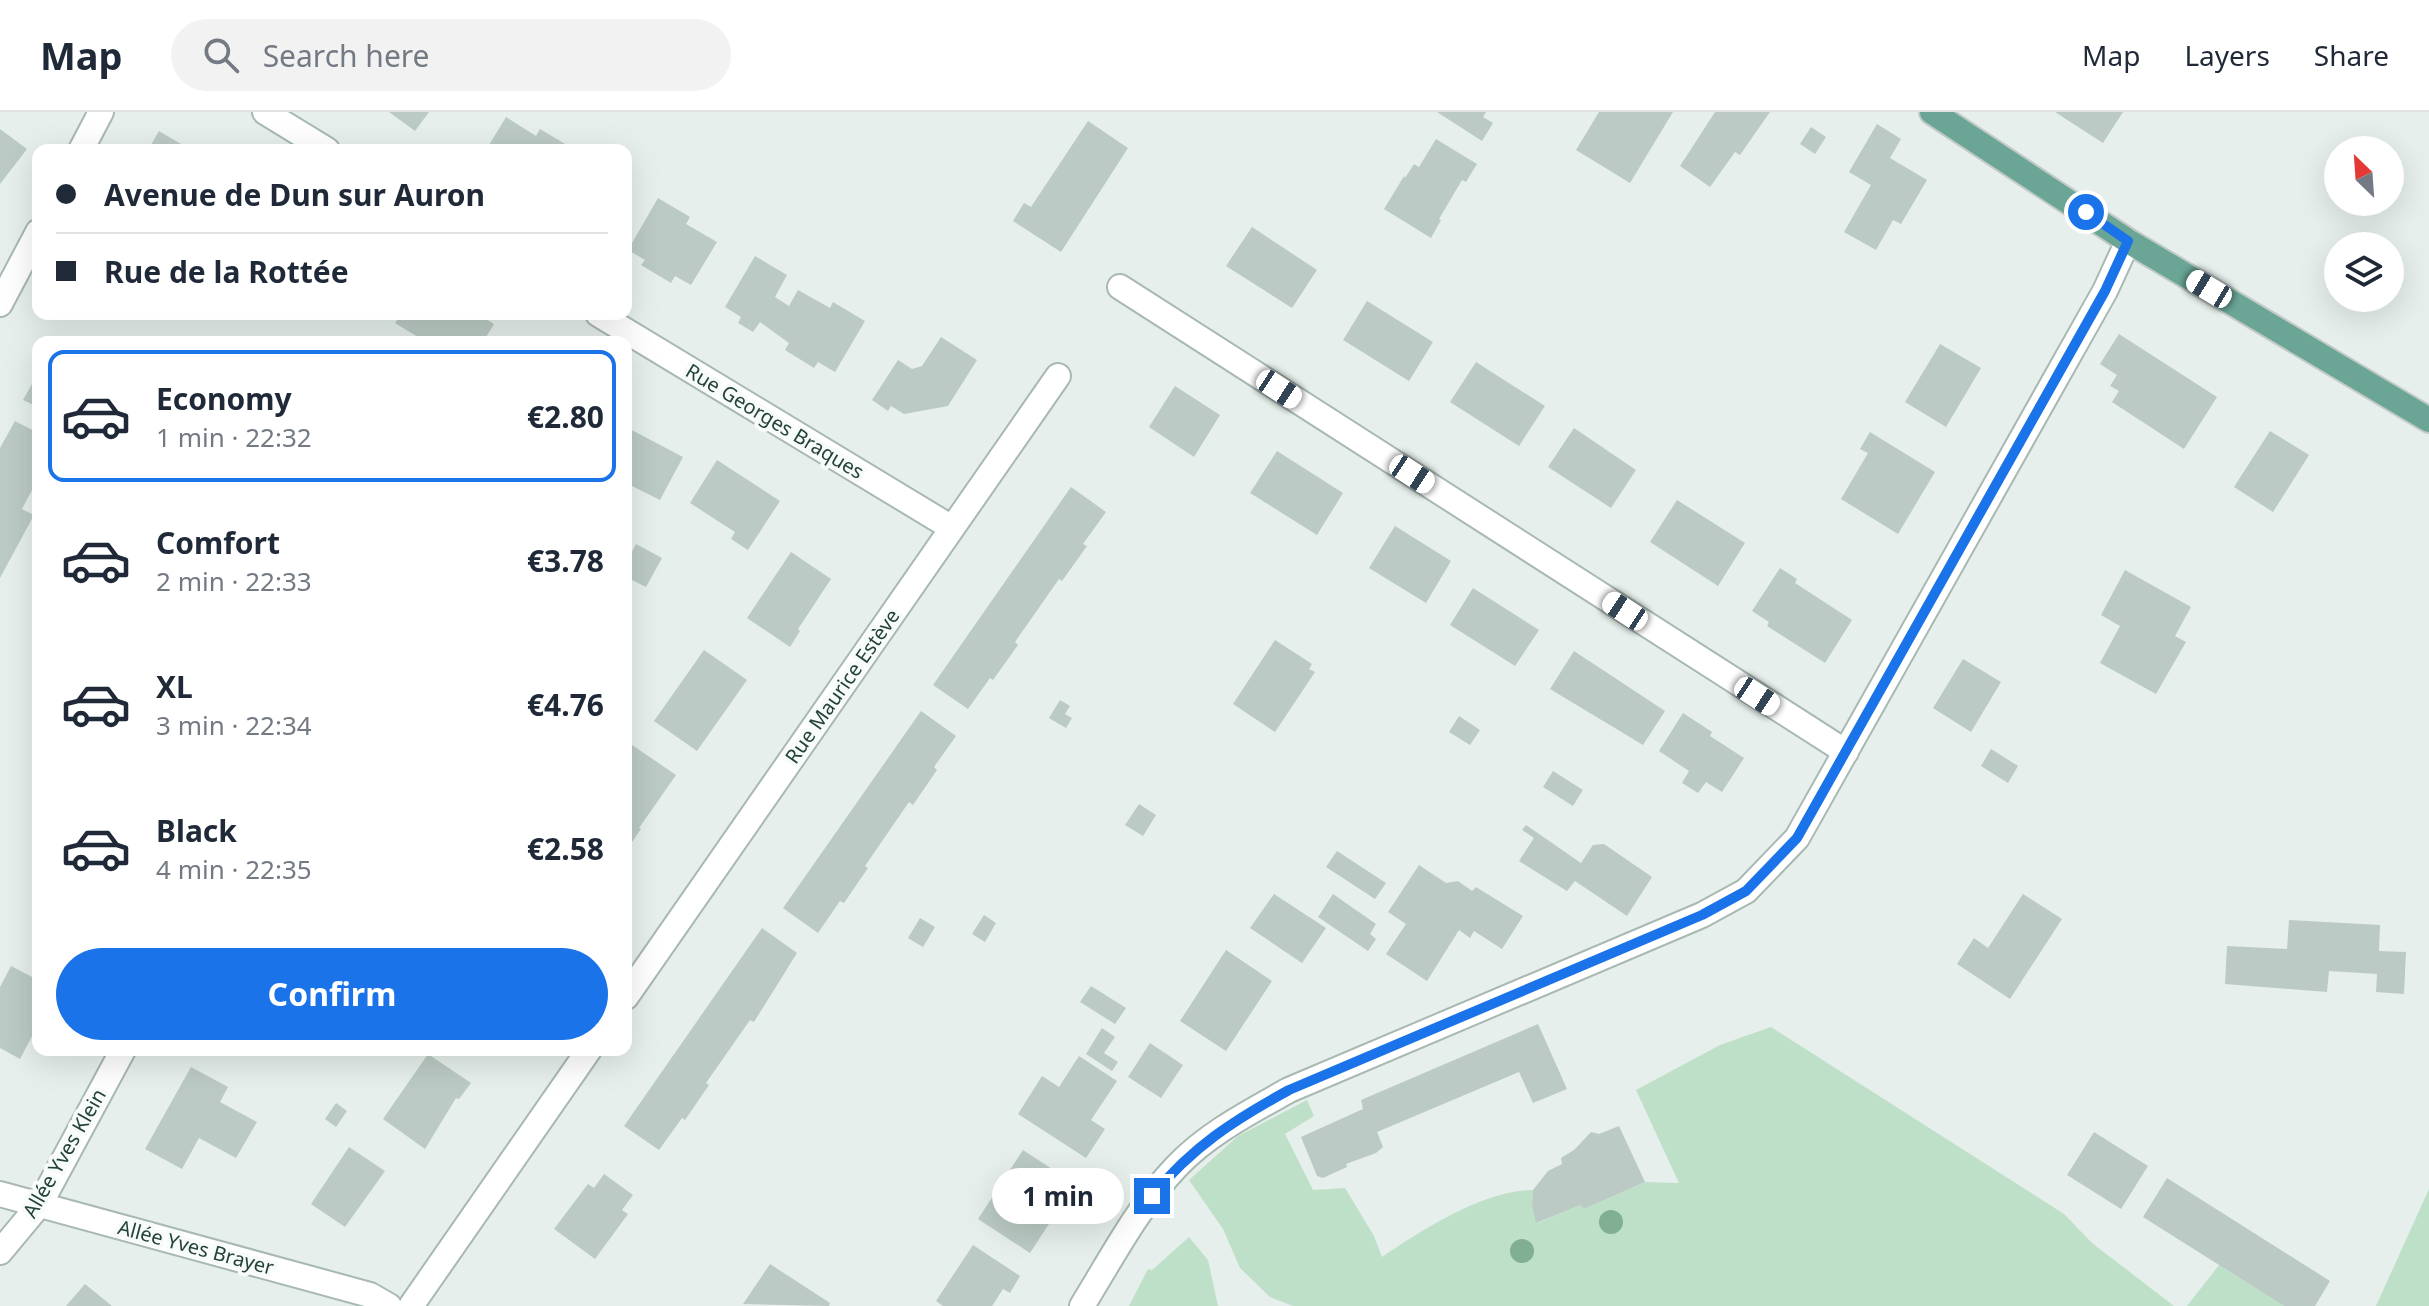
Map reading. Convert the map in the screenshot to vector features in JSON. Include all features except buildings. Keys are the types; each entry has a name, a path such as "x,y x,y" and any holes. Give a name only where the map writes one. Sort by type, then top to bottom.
{"main road":[{"path":"1932,112 2128,241 2429,420"}],"street":[{"path":"84,144 101,112"},
{"path":"265,112 317,144"},
{"path":"1082,1306 1152,1196 1177,1165 1233,1121 1289,1090 1702,915 1746,891 1797,838 2105,291 2128,241"},
{"path":"0,304 32,243"},
{"path":"1120,287 1846,752"},
{"name":"Rue Georges Braques","path":"608,320 952,528"},
{"name":"Rue Maurice Estève","path":"632,988 1058,376"},
{"name":"Allée Yves Klein","path":"0,1252 40,1204 120,1056"},
{"path":"411,1306 585,1056"},
{"name":"Allée Yves Brayer","path":"0,1194 370,1295 389,1306"}],"green space":[{"path":"1771,1027 2064,1214 2092,1243 2174,1306 1293,1306 1270,1297 1240,1268 1223,1229 1189,1180 1238,1136 1307,1100 1314,1116 1285,1134 1313,1190 1345,1188 1374,1236 1382,1257 1454,1213 1514,1192 1533,1190 1532,1205 1537,1223 1581,1205 1584,1209 1645,1182 1679,1183 1636,1090 1720,1045"},
{"path":"2429,1189 2429,1306 2376,1306"},
{"path":"1189,1237 1208,1260 1218,1306 1129,1306 1148,1269 1152,1270"},
{"path":"2219,1265 2284,1306 2187,1306"}],"route":[{"path":"1152,1196 1177,1165 1233,1121 1289,1090 1702,915 1746,891 1797,838 2117,266 2128,241 2086,212"}]}
